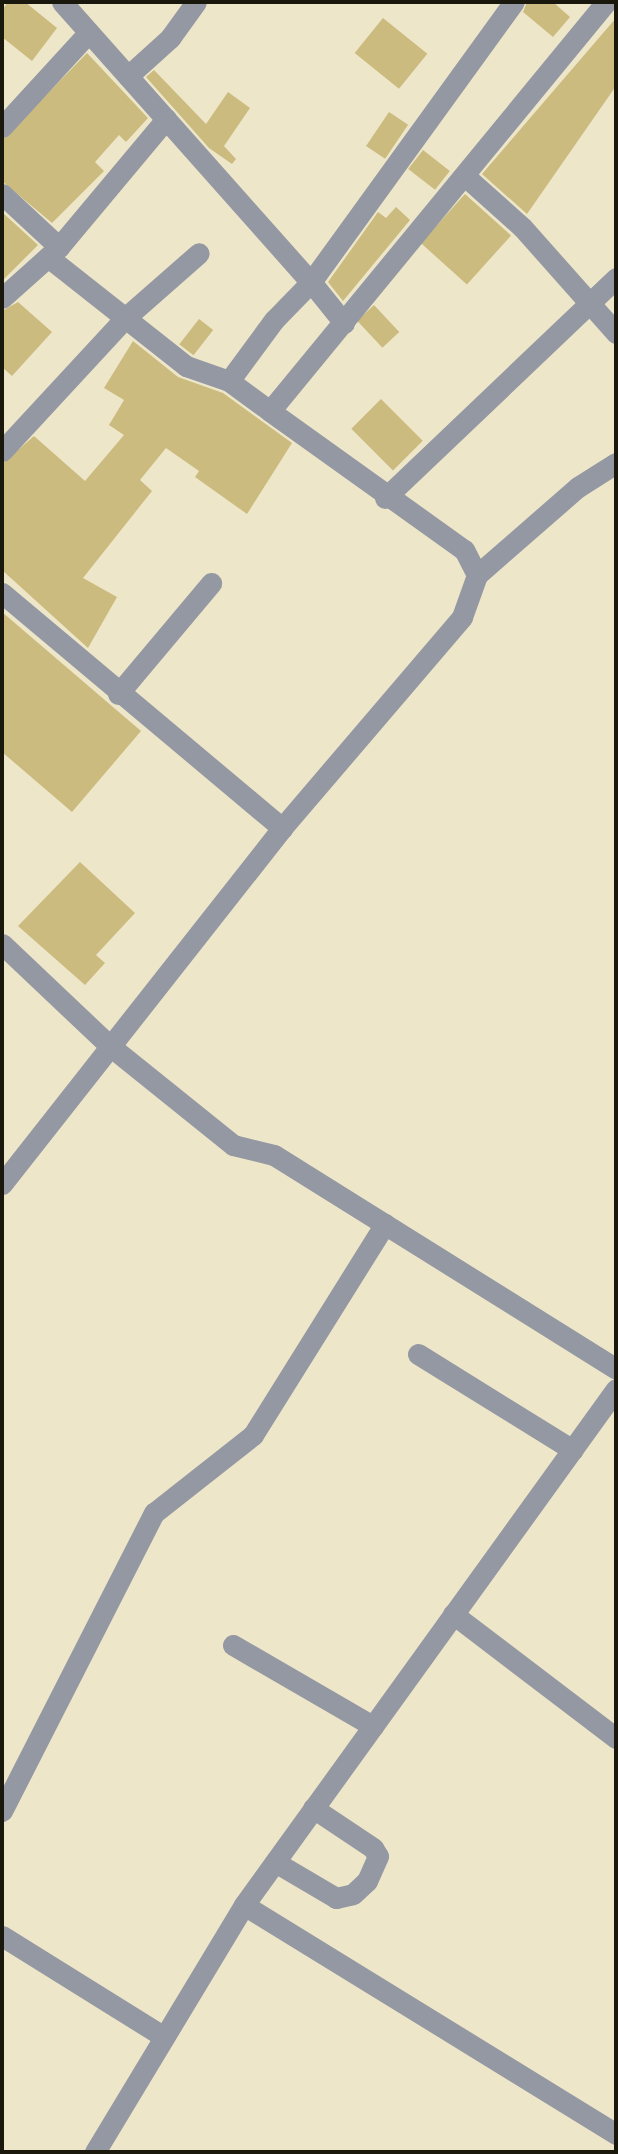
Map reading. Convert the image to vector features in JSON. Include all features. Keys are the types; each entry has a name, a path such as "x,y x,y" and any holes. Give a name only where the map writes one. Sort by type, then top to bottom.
{"street":[{"path":"62,2 311,282 344,323"},
{"path":"128,76 170,38 196,2"},
{"path":"229,381 274,320 311,282 514,2"},
{"path":"270,411 466,177 606,2"},
{"path":"2,127 88,33"},
{"path":"2,298 53,252 166,119"},
{"path":"466,177 522,227 616,332"},
{"path":"2,194 53,252 125,318 186,366 229,381 385,498 464,550 477,575"},
{"path":"2,452 125,318 199,253"},
{"path":"385,498 616,278"},
{"path":"5,1174 282,828 462,617 477,575 578,487 616,463"},
{"path":"118,694 211,583"},
{"path":"2,593 118,694 282,828"},
{"path":"2,944 110,1046 233,1145 274,1155 616,1368"},
{"path":"2,1811 153,1513 253,1435 385,1224"},
{"path":"418,1354 573,1450"},
{"path":"95,2152 244,1905 616,1389"},
{"path":"453,1614 616,1738"},
{"path":"233,1645 373,1726"},
{"path":"275,1862 336,1898 353,1894 368,1881 378,1856 373,1848 313,1808"},
{"path":"244,1905 612,2124"},
{"path":"2,1936 164,2036"}],"building":[{"path":"8,2 25,2 57,28 32,61 2,37 2,10"},
{"path":"527,2 553,2 570,17 553,37 523,12"},
{"path":"383,18 427,54 399,89 355,53"},
{"path":"616,18 616,86 527,214 482,174"},
{"path":"87,53 148,118 126,142 119,135 95,162 104,171 52,223 2,181 2,140"},
{"path":"154,70 206,124 228,92 250,108 224,146 236,159 232,164 209,148 146,77"},
{"path":"389,112 408,125 385,159 366,146"},
{"path":"423,150 450,171 435,190 408,169"},
{"path":"465,194 511,235 467,285 421,243"},
{"path":"396,207 410,220 343,301 328,282 378,212 386,218"},
{"path":"2,212 38,245 2,281"},
{"path":"18,302 52,332 12,376 2,367 2,311"},
{"path":"374,305 399,332 382,348 357,321"},
{"path":"199,319 213,330 193,355 179,344"},
{"path":"133,341 178,377 223,393 292,443 247,514 195,477 199,471 166,448 140,480 152,491 83,578 117,597 88,648 2,570 2,464 34,436 85,481 124,435 109,425 124,400 104,388"},
{"path":"381,399 423,441 393,470 351,429"},
{"path":"2,612 141,731 72,812 2,752"},
{"path":"80,862 135,913 96,955 105,963 85,985 18,926"}]}
